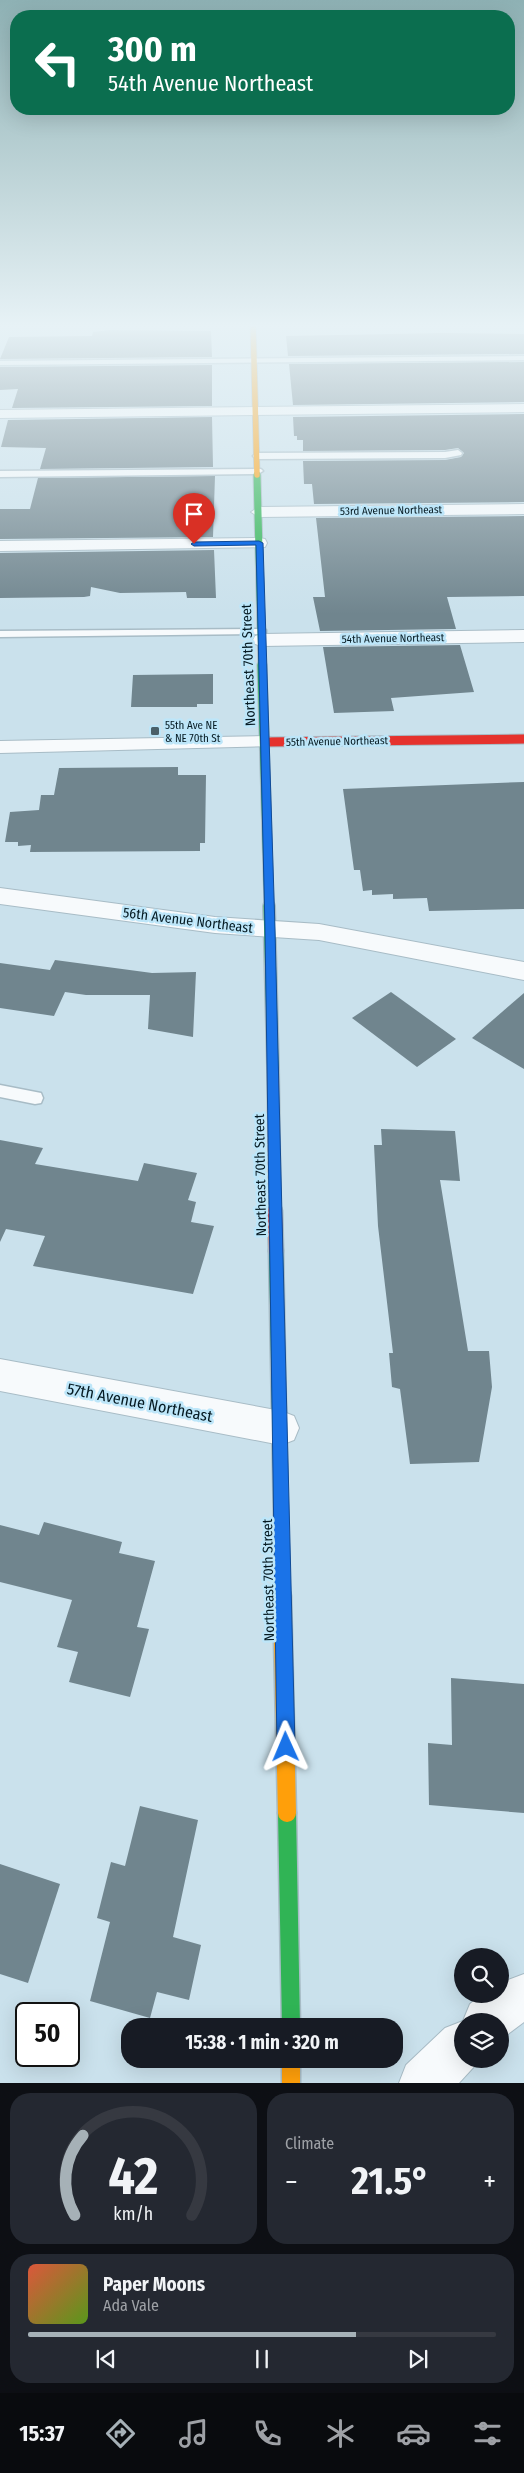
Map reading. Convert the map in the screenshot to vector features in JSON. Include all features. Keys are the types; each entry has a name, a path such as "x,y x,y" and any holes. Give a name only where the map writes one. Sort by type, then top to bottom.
{"street":[{"name":"Northeast 70th Street","path":"256,420 281,1428 290,2018"},
{"name":"53rd Avenue Northeast","path":"259,512 524,509"},
{"path":"0,546 259,543"},
{"name":"54th Avenue Northeast","path":"262,636 524,636"},
{"name":"55th Avenue Northeast","path":"0,747 524,739"},
{"name":"56th Avenue Northeast","path":"0,896 215,925 319,932 524,970"},
{"name":"57th Avenue Northeast","path":"0,1375 281,1428"},
{"path":"496,2013 505,2005 524,1998"},
{"path":"424,2083 454,2053"},
{"path":"291,2068 292,2083"}],"lane":[{"path":"257,456 445,455 458,452"},
{"path":"0,474 258,472"},
{"path":"0,634 262,636"},
{"path":"0,1091 36,1098"}],"building":[{"path":"8,420 212,420 213,467 40,469 46,448 1,447"},
{"path":"293,420 524,420 524,502 314,504 312,484 304,484 303,461 445,460 461,457 464,453 458,448 445,450 303,451 303,440 297,440 297,436 294,436"},
{"path":"215,476 213,537 0,539 0,509 30,509 38,478"},
{"path":"524,516 524,596 447,597 456,629 320,631 313,597 325,597 316,518"},
{"path":"214,550 216,598 187,598 186,592 120,593 91,587 90,596 84,597 0,598 0,553"},
{"path":"460,645 474,692 391,698 394,711 334,713 323,647"},
{"path":"213,674 213,704 197,704 197,707 131,707 133,675"},
{"path":"178,767 178,775 206,775 205,843 200,843 200,851 30,852 31,845 18,846 18,842 5,842 10,812 39,810 41,795 54,795 59,768"},
{"path":"524,782 524,909 429,911 427,898 393,899 393,894 372,895 372,890 363,891 360,870 354,870 343,789"},
{"path":"55,960 152,973 196,972 193,1037 148,1029 150,995 86,995 65,992 54,1016 0,1008 0,963 50,970"},
{"path":"391,992 456,1039 417,1067 352,1018"},
{"path":"524,993 524,1069 472,1038"},
{"path":"381,1129 455,1131 460,1181 440,1180 468,1351 489,1351 492,1387 479,1462 410,1464 400,1389 392,1387 389,1353 393,1353 378,1226 374,1145 382,1145"},
{"path":"0,1140 43,1148 35,1164 138,1181 144,1163 197,1173 188,1200 196,1202 191,1222 214,1226 193,1294 33,1266 45,1236 6,1229 0,1242"},
{"path":"44,1522 122,1542 119,1553 155,1561 137,1627 149,1629 130,1697 69,1682 78,1652 57,1647 72,1600 0,1582 0,1525 39,1535"},
{"path":"451,1678 524,1684 524,1813 429,1805 428,1743 452,1745"},
{"path":"140,1806 198,1820 173,1937 201,1945 189,2000 157,1992 150,2018 90,2001 110,1922 97,1918 111,1862 125,1866"},
{"path":"0,1864 60,1884 28,1983 0,1974"}],"traffic: fast":[{"path":"257,475 273,1068"},
{"path":"276,1251 282,1576"},
{"path":"287,1813 291,2018"}],"traffic: slow":[{"path":"256,420 257,475"},
{"path":"282,1576 287,1813"},
{"path":"291,2068 291,2083"}],"traffic: jam":[{"path":"265,742 524,739"},
{"path":"273,1068 276,1251"}],"place":[{"name":"55th Ave NE & NE 70th St","path":"155,731"}],"route":[{"path":"194,544 259,543 270,929 286,1747"}]}
